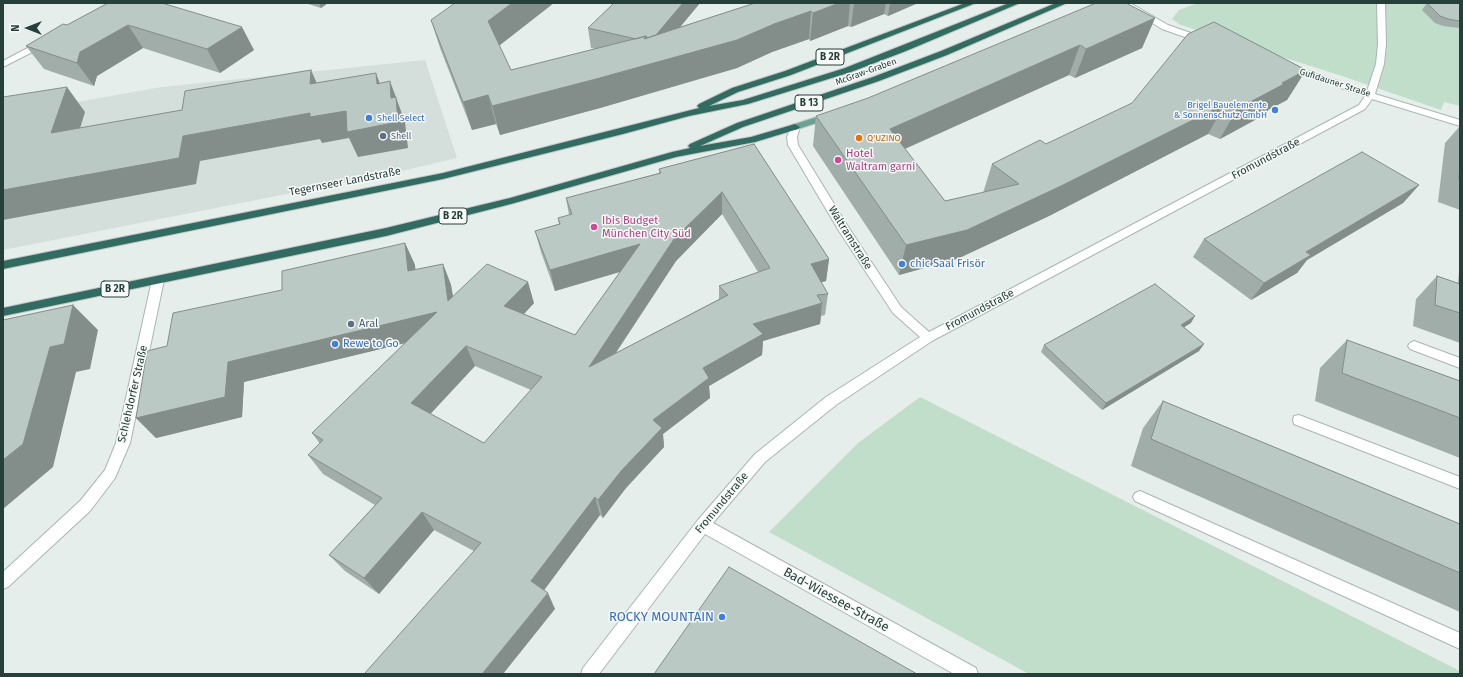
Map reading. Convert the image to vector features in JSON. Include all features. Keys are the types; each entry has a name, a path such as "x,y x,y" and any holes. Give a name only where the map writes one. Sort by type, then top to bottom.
{"highway":[{"name":"B 2R","path":"688,113 735,90 796,70 972,3"},
{"name":"McGraw-Graben","path":"688,113 745,102 825,77 903,49 1016,3"},
{"name":"McGraw-Graben","path":"676,154 740,125 882,77 1063,3"},
{"name":"Tegernseer Landstraße","path":"3,265 443,176 612,134 688,113"},
{"name":"B 2R","path":"3,312 386,232 567,186 676,154 752,140 795,127"}],"main road":[{"name":"B 2R","path":"795,127 840,112"}],"street":[{"path":"1124,3 1165,27 1209,42"},
{"name":"Fromundstraße","path":"589,674 703,525 760,458 831,401 928,338 1348,116 1362,107 1370,95 1380,64 1382,44 1381,3"},
{"path":"3,64 53,38"},
{"name":"Gufidauner Straße","path":"1282,66 1460,123"},
{"name":"Waltramstraße","path":"795,127 792,137 793,145 843,228 897,310 928,338"},
{"name":"Schlehdorfer Straße","path":"3,582 85,506 110,474 123,442 158,280"},
{"path":"1414,346 1460,363"},
{"path":"1299,420 1460,483"},
{"path":"1140,496 1460,642"},
{"name":"Bad-Wiessee-Straße","path":"703,525 729,541 970,674"}],"shaded area":[{"path":"425,60 457,158 393,173 3,250 3,115 162,87"}],"green space":[{"path":"1198,3 1460,3 1460,106 1444,102 1441,110 1342,76 1181,25 1172,19 1179,10"},
{"path":"920,397 1460,671 1460,674 1029,674 769,532 858,443"}],"building":[{"path":"108,3 162,3 242,27 207,49 128,25 80,52 77,63 26,46 63,24 67,25"},
{"path":"455,3 512,3 488,21 511,70 646,36 644,39 755,3 839,3 813,13 811,11 774,24 737,40 492,106 488,95 463,102 431,20"},
{"path":"614,3 683,3 656,35 647,38 646,36 636,39 588,28"},
{"path":"1096,3 1126,3 1155,18 1086,49 1080,45 890,129 945,201 1019,184 992,164 1040,140 1046,144 1132,103 1188,34 1214,22 1306,70 1282,83 1284,84 1237,109 1225,104 1061,186 967,230 906,245 816,116 868,98"},
{"path":"1427,3 1460,3 1460,21 1440,16"},
{"path":"311,70 310,84 376,73 377,84 390,81 391,98 396,97 398,122 347,132 346,111 310,117 310,113 183,136 179,158 3,190 3,97 67,87 51,133 182,110 185,91"},
{"path":"754,144 829,259 811,264 828,294 817,295 822,303 753,324 763,334 703,368 709,378 653,420 662,428 622,470 598,500 595,497 531,581 548,593 482,674 364,674 481,543 422,512 364,578 329,555 382,498 308,455 323,440 312,433 437,312 228,362 225,397 136,418 147,351 167,346 173,313 282,290 282,271 405,243 408,271 443,264 448,301 487,264 528,282 504,306 575,335 640,244 550,270 535,231 560,224 558,218 572,214 566,198 661,173 659,169","holes":["722,192 770,268 719,286 728,295 589,367 674,239","466,346 542,377 484,443 411,403"]},
{"path":"1362,152 1419,185 1306,252 1311,255 1264,283 1204,239 1251,214"},
{"path":"1437,276 1460,284 1460,313 1435,305"},
{"path":"1155,284 1195,316 1181,325 1204,344 1106,403 1044,345"},
{"path":"73,305 64,344 50,347 23,444 3,460 3,320"},
{"path":"1347,340 1460,381 1460,418 1342,373"},
{"path":"1163,401 1460,524 1460,573 1151,439"},
{"path":"729,567 917,674 654,674"}],"place":[{"name":"Brigel Bauelemente & Sonnenschutz GmbH","path":"1275,110"},
{"name":"Shell Select","path":"369,118"},
{"name":"Shell","path":"383,136"},
{"name":"Q'UZINO","path":"859,138"},
{"name":"Hotel Waltram garni","path":"838,160"},
{"name":"Ibis Budget München City Süd","path":"594,227"},
{"name":"chic Saal Frisör","path":"902,264"},
{"name":"Aral","path":"351,324"},
{"name":"Rewe to Go","path":"335,344"},
{"name":"ROCKY MOUNTAIN","path":"722,617"}]}
